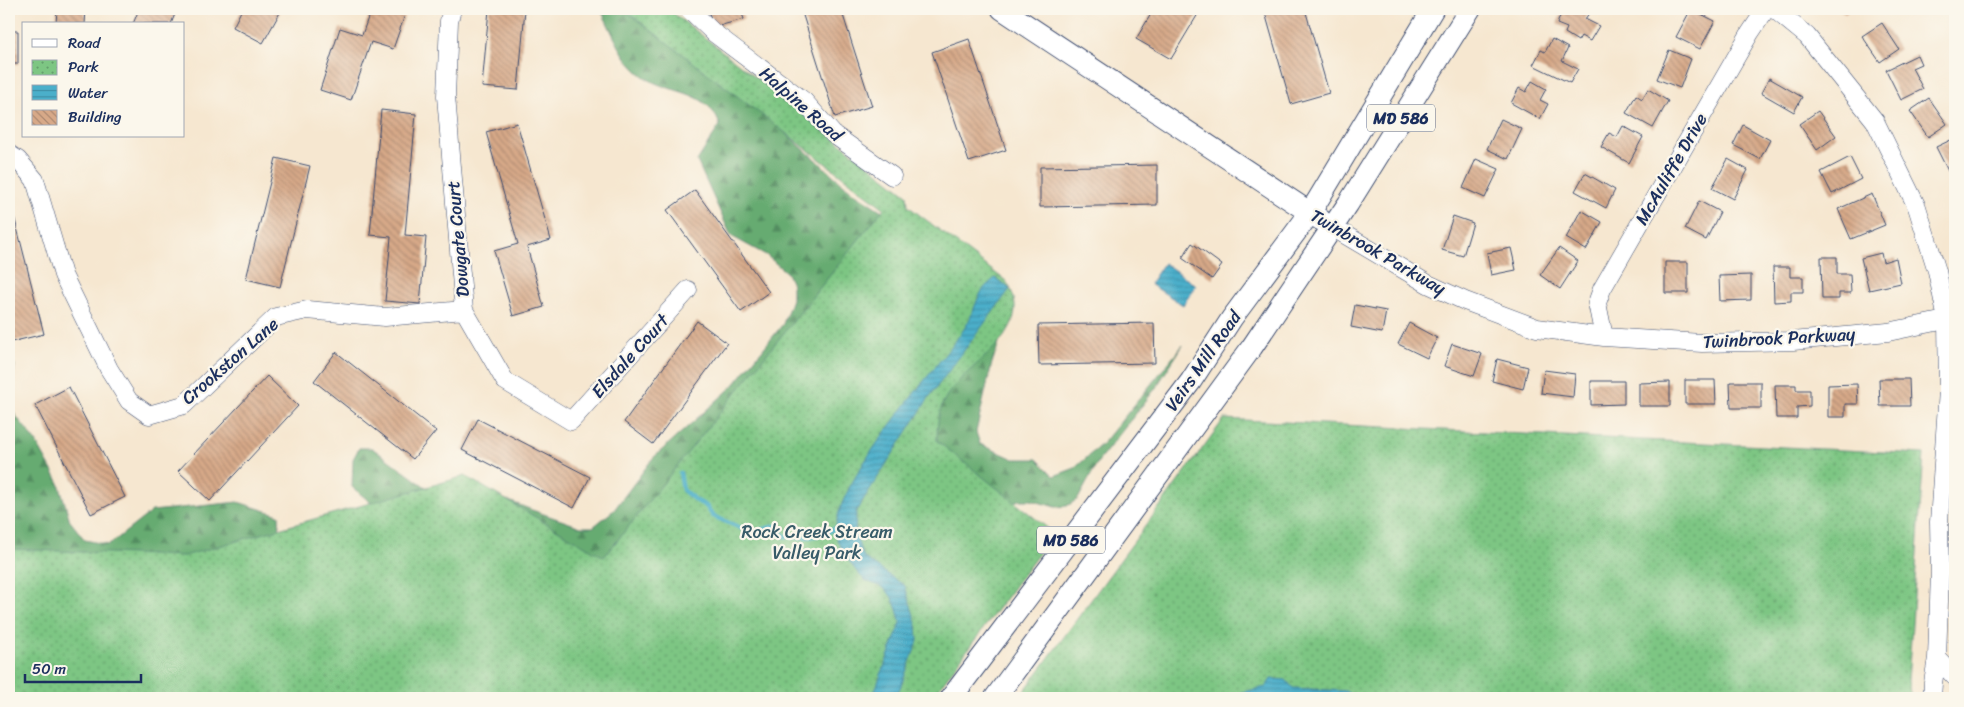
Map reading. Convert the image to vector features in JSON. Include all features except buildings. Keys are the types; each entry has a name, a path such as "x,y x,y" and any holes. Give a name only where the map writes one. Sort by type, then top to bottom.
{"main road":[{"name":"Twinbrook Parkway","path":"1002,9 1332,227"},
{"name":"Veirs Mill Road","path":"951,698 1191,381 1232,318 1310,213 1433,9"},
{"name":"Veirs Mill Road","path":"995,698 1236,368 1348,204 1470,9"}],"street":[{"name":"Dowgate Court","path":"452,9 449,21 446,96 464,310 505,381 571,421"},
{"name":"Halpine Road","path":"689,9 714,33 804,101 833,134 892,176"},
{"name":"McAuliffe Drive","path":"1604,336 1597,303 1602,289 1750,33 1766,9"},
{"path":"1774,9 1808,36 1875,120 1917,207 1951,319 1939,522 1940,573 1937,658 1932,698"},
{"name":"Crookston Lane","path":"9,154 18,160 35,180 63,275 109,369 129,401 149,415 184,405 276,317 307,310 385,317 464,310"},
{"name":"Twinbrook Parkway","path":"1332,227 1428,284 1465,301 1537,328 1604,336 1702,343 1793,341 1888,332 1951,319"},
{"name":"Elsdale Court","path":"571,421 688,290"},
{"path":"1937,658 1955,677"}],"green space":[{"path":"596,9 645,9 851,191 893,218 682,698 9,698 9,402 12,411 35,440 59,483 70,521 85,540 109,545 152,511 238,502 279,515 281,561 394,522 352,487 353,459 359,448 372,448 434,493 466,484 581,527 593,527 614,510 653,458 733,386 783,324 792,299 792,285 787,273 766,255 731,236 697,161 720,125 714,113 706,104 696,98 652,82 635,69 619,47 603,14"},
{"name":"Rock Creek Stream Valley Park","path":"623,9 668,9 907,195 908,206 1006,281 1014,299 1014,315 1009,329 999,343 948,394 942,405 939,417 937,441 1054,533 932,698 9,698 9,549 184,556 465,476 604,557 884,208"},
{"path":"1001,338 992,363 976,432 980,444 1014,459 1037,459 1054,476 1075,468 1104,442 1183,345 1155,389 1098,462 1078,499 1067,506 1055,507 1031,500 1019,500 1006,506 856,511 930,396"},
{"path":"9,359 15,365 9,396"},
{"path":"1224,419 1924,454 1908,681 1911,698 1019,698"}],"water":[{"path":"1164,263 1196,285 1183,305 1150,284"},
{"path":"995,278 1010,289 930,396 856,511 855,535 864,558 905,586 917,626 918,641 896,698 872,698 901,623 888,592 865,580 845,555 837,539 837,518 847,492 865,462 886,431 966,326 982,291"},
{"path":"1271,679 1286,680 1293,688 1345,691 1359,698 1231,698 1242,692 1266,687"}],"waterway":[{"path":"680,473 683,490 706,506 713,516 752,533 775,526 784,536 805,537 823,534 836,528"}]}
